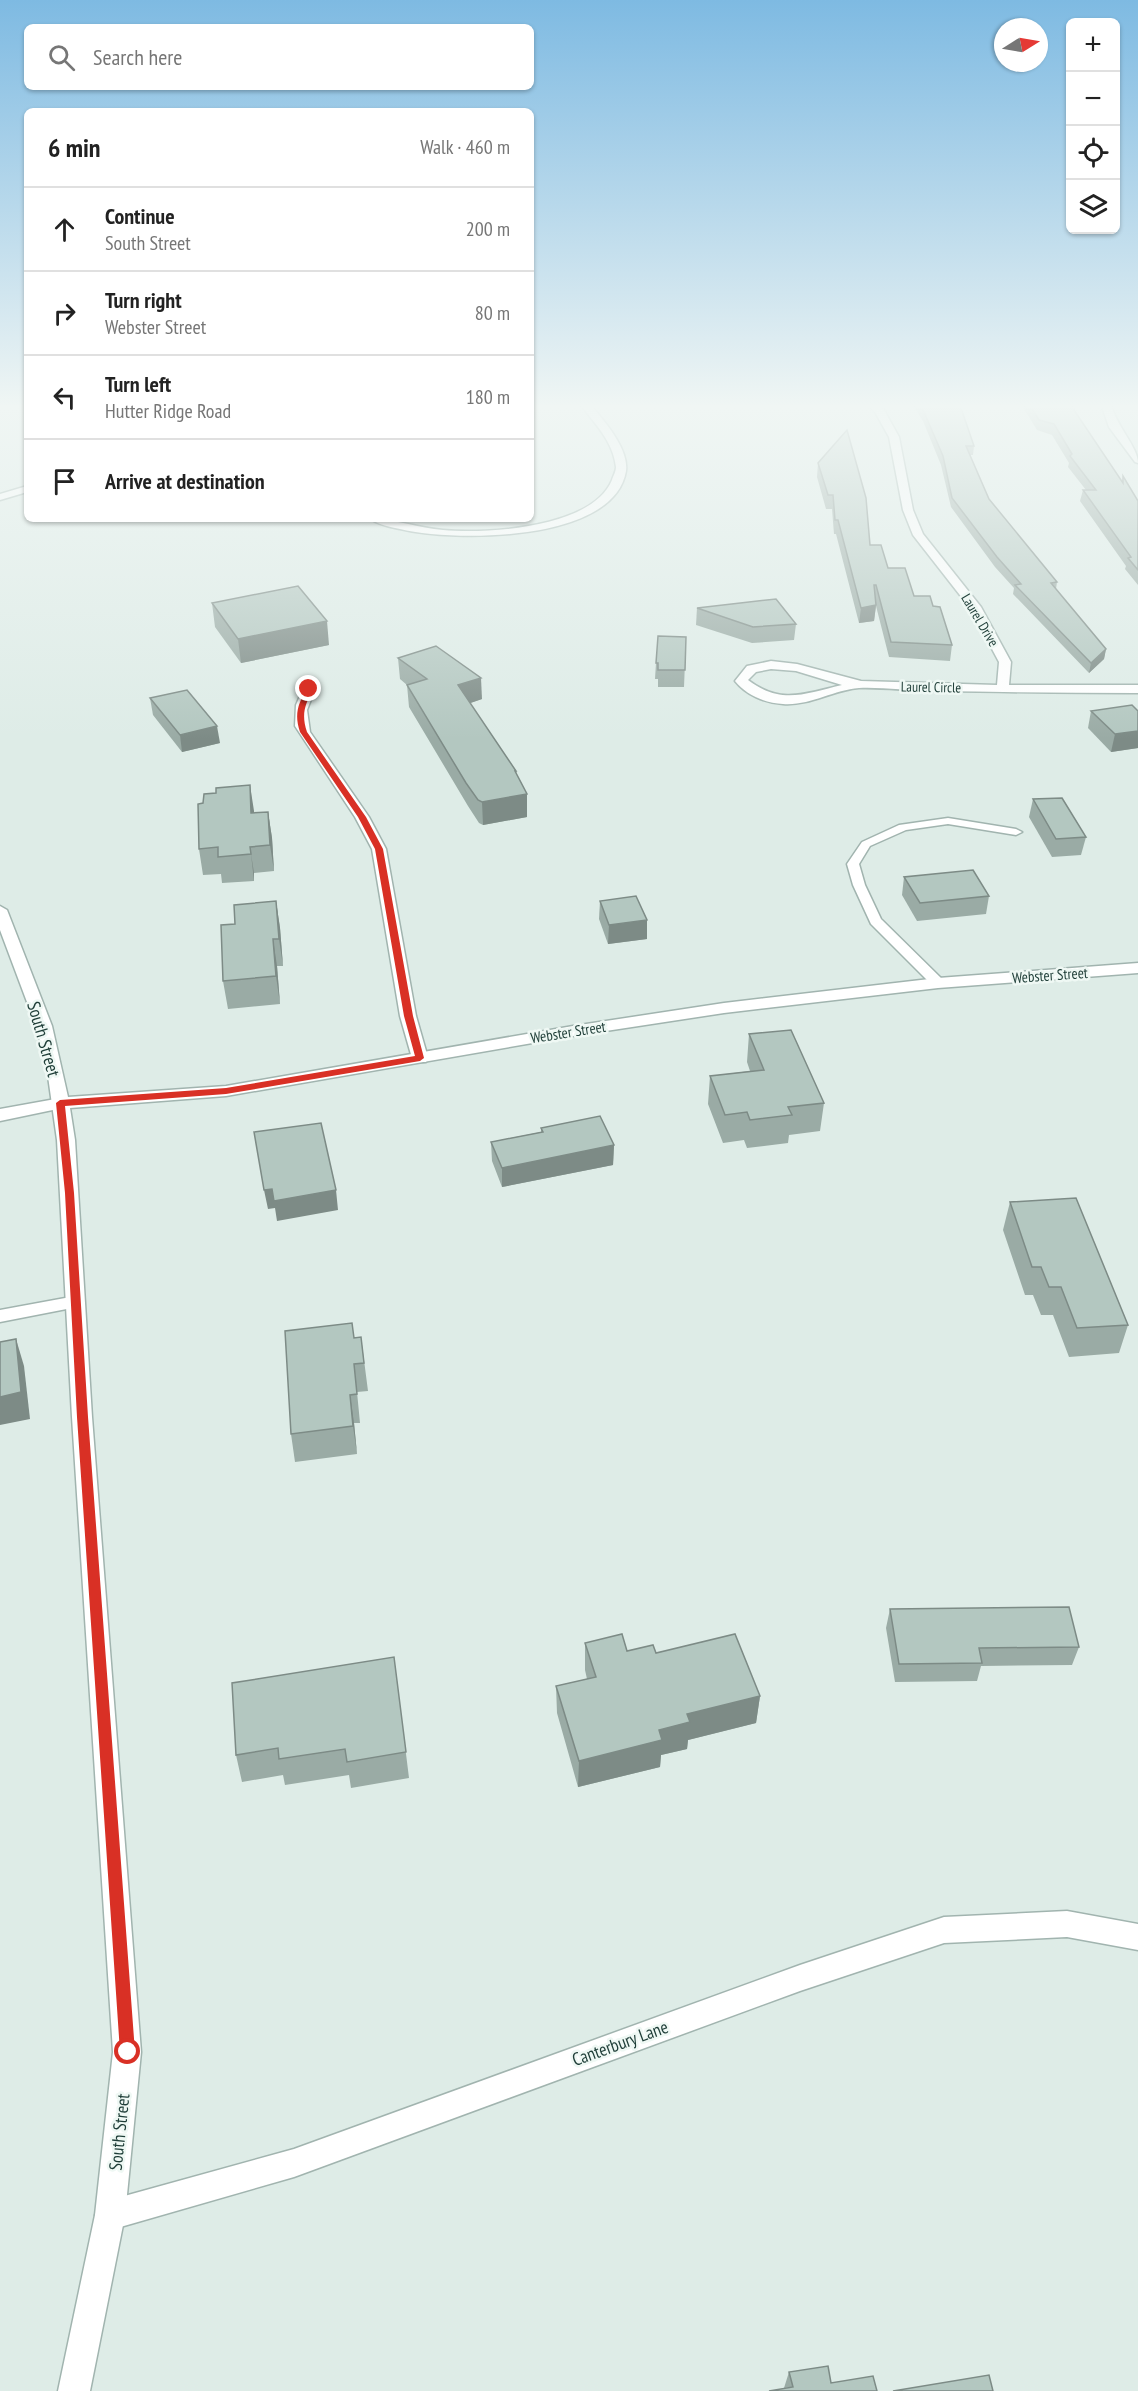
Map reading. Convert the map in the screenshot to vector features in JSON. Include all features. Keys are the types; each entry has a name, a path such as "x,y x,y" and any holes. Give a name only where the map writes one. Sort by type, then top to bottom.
{"street":[{"path":"386,522 410,529 452,534 486,533 546,525 577,516"},
{"name":"Laurel Drive","path":"910,516 918,536 975,607 1005,662 1003,689"},
{"name":"Laurel Circle","path":"858,685 801,701 767,698 750,690 741,681 747,672 756,667 771,666 814,671 858,685 1003,689"},
{"path":"309,689 300,708 299,720 304,732 367,825 379,849 408,1016 420,1058"},
{"path":"1003,689 1138,689"},
{"name":"South Street","path":"0,910 44,1026 55,1069 66,1140 128,2052 110,2216 74,2391"},
{"name":"Webster Street","path":"0,1115 60,1103 226,1091 573,1031 724,1008 938,983 1138,968"},
{"name":"Canterbury Lane","path":"110,2216 294,2163 800,1978 944,1930 1067,1924 1138,1937"}],"lane":[{"path":"938,983 875,921 859,885 853,864 866,844 903,827 948,821 1016,832"},
{"path":"0,1316 76,1302"}],"building":[{"path":"835,516 867,516 870,545 881,545 888,568 905,568 914,596 930,596 933,606 940,607 952,645 891,642 876,585 874,585 876,605 861,608 838,520 835,520"},
{"path":"965,516 1003,516 1057,582 1051,583 1106,649 1091,663 1015,585 1021,584"},
{"path":"1101,516 1138,516 1138,570 1128,558 1131,557"},
{"path":"298,586 327,621 238,639 212,603"},
{"path":"776,599 796,624 753,627 697,608"},
{"path":"658,636 686,637 685,670 658,670 658,663 656,663"},
{"path":"436,646 481,678 458,685 516,771 527,794 482,802 466,783 407,685 427,679 398,658"},
{"path":"187,690 217,726 180,735 150,698"},
{"path":"1132,705 1138,711 1138,731 1115,734 1091,711"},
{"path":"250,785 251,813 268,812 270,845 250,847 251,854 218,857 218,847 199,849 198,804 203,803 204,794 216,793 216,788"},
{"path":"1062,798 1086,837 1056,839 1033,799"},
{"path":"973,870 989,896 920,903 904,877"},
{"path":"636,896 647,920 609,925 600,901"},
{"path":"276,901 279,939 273,939 276,976 223,981 221,925 235,924 234,905"},
{"path":"791,1030 824,1103 788,1107 792,1115 750,1120 747,1112 725,1115 710,1076 764,1070 749,1034"},
{"path":"600,1116 614,1145 502,1168 491,1142 543,1132 541,1128"},
{"path":"321,1123 336,1190 274,1201 272,1189 264,1190 254,1132"},
{"path":"1076,1198 1128,1325 1077,1328 1061,1287 1049,1287 1041,1267 1032,1267 1010,1202"},
{"path":"352,1323 354,1338 361,1337 364,1363 354,1364 357,1394 350,1395 353,1426 291,1434 285,1331"},
{"path":"16,1339 21,1392 0,1397 0,1342"},
{"path":"1069,1607 1079,1647 979,1648 982,1663 899,1664 890,1609"},
{"path":"622,1634 627,1651 653,1645 656,1653 735,1634 760,1696 687,1714 690,1722 659,1730 662,1740 579,1761 556,1686 596,1677 585,1643"},
{"path":"394,1657 406,1752 347,1762 345,1749 279,1759 278,1748 236,1755 232,1683"},
{"path":"828,2366 831,2383 873,2376 877,2391 769,2391 793,2387 789,2372"},
{"path":"989,2375 993,2391 893,2391"}],"route":[{"path":"128,2052 82,1417 66,1140 60,1103 226,1091 420,1058 408,1016 379,849 362,817 304,732 299,720 300,708 309,689"}]}
